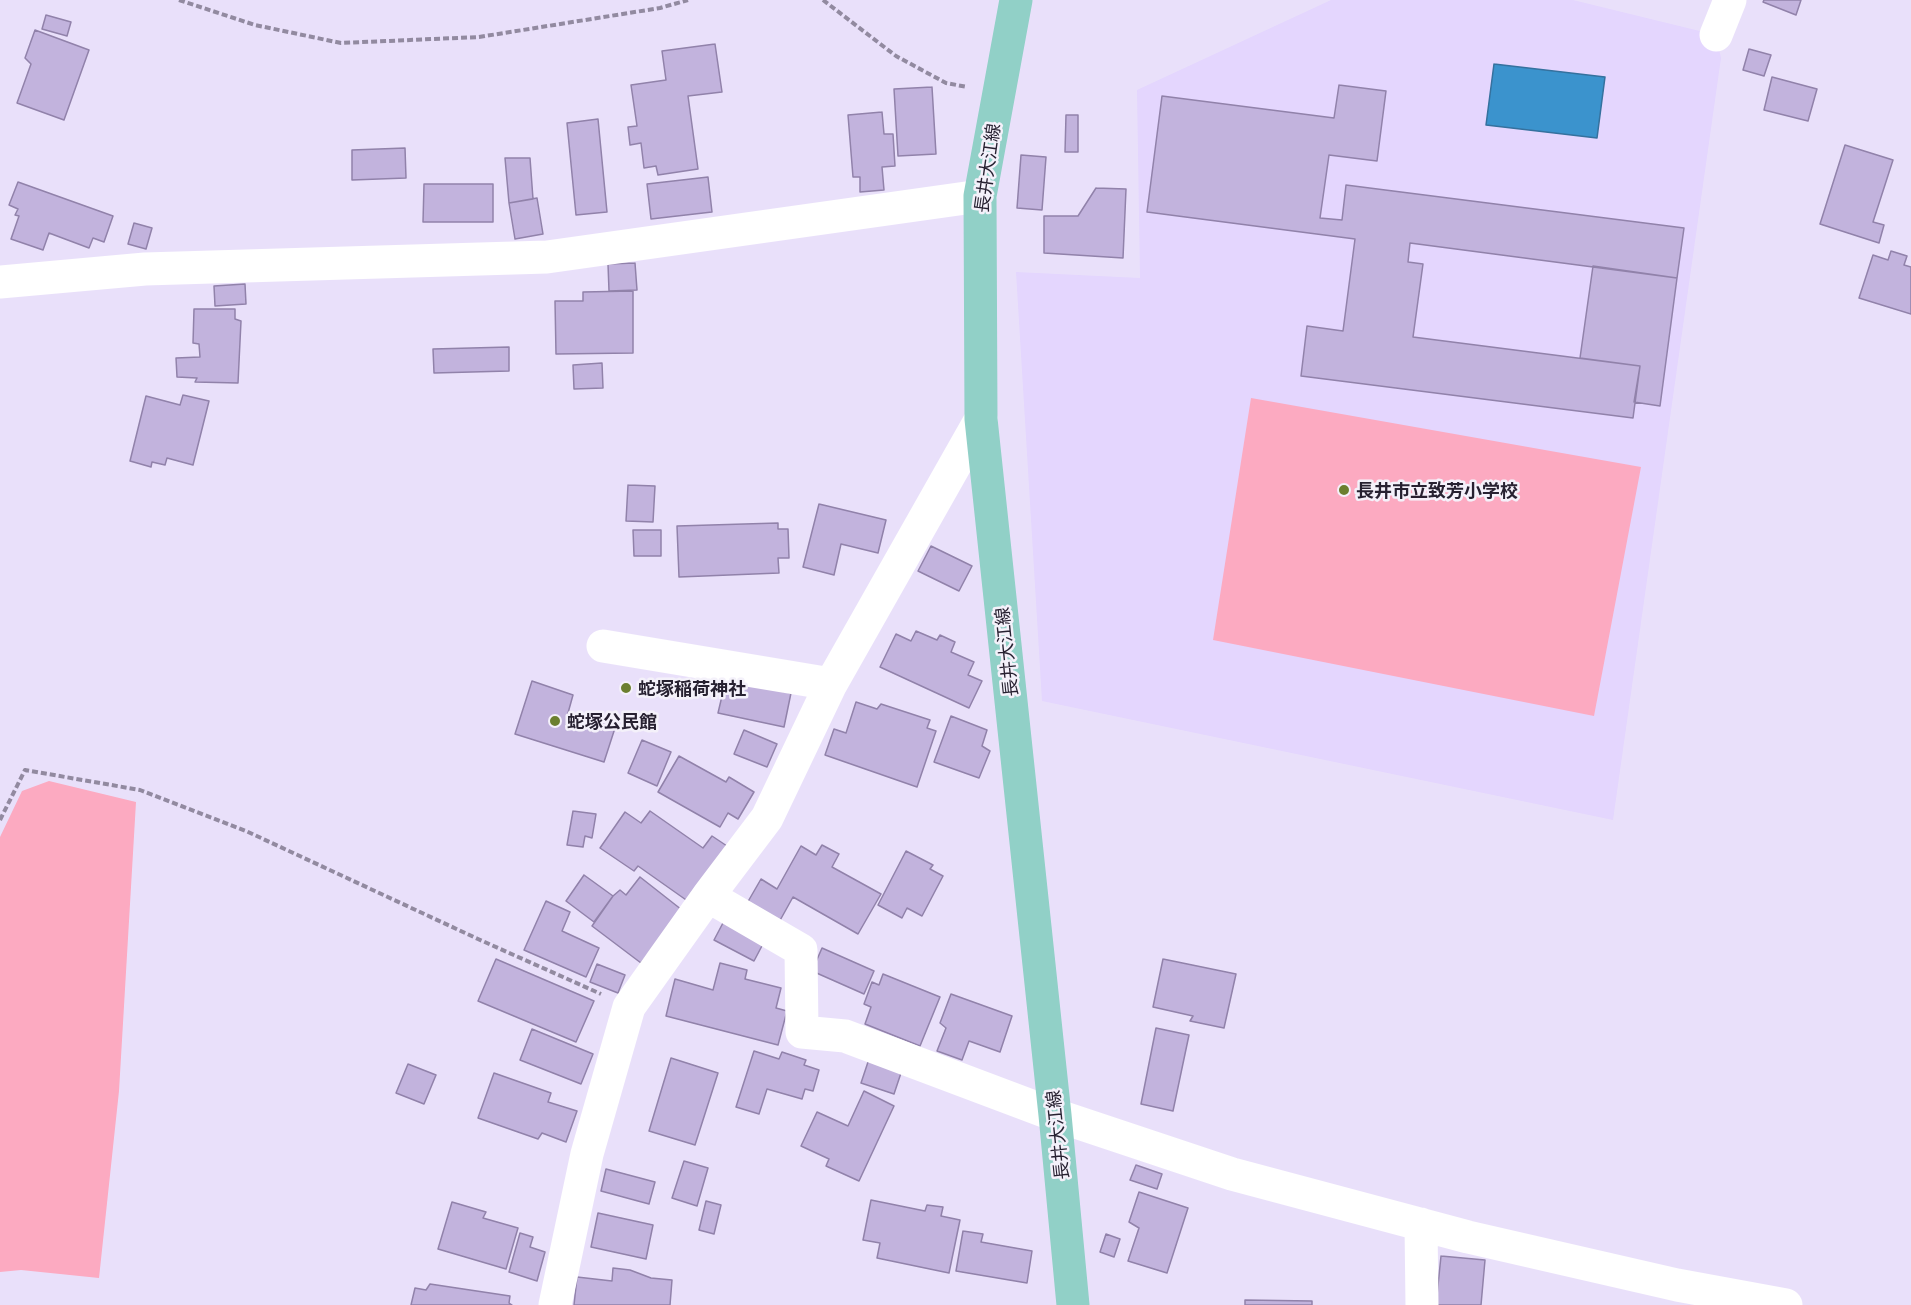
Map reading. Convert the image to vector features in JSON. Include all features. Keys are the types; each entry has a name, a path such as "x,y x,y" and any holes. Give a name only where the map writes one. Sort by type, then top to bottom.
{"main road":[{"name":"長井大江線","path":"1016,0 980,196 981,418 1073,1305"}],"street":[{"path":"1716,35 1730,0"},
{"path":"0,282 145,269 547,256 980,196"},
{"path":"555,1305 587,1154 629,1006 767,818 831,684 981,418"},
{"path":"603,646 831,684"},
{"path":"708,896 801,950 802,1032 844,1036 1055,1115 1232,1174 1421,1224 1677,1286 1786,1305"},
{"path":"1421,1224 1422,1305"}],"path":[{"path":"179,0 255,25 341,43 479,37 660,8 688,0"},
{"path":"823,0 896,56 946,83 998,92"},
{"path":"0,820 26,770 140,790 246,831 478,939 629,1006"}],"shaded area":[{"name":"長井市立致芳小学校","path":"1331,0 1573,0 1716,35 1721,58 1613,820 1042,701 1016,272 1140,278 1137,90"},
{"path":"1251,398 1641,467 1594,716 1213,640"},
{"path":"49,781 136,802 119,1091 99,1278 21,1270 0,1272 0,837 22,791"}],"water":[{"path":"1494,64 1605,77 1597,138 1486,125"}],"building":[{"path":"1764,0 1801,0 1796,15 1763,2"},
{"path":"46,15 71,22 67,36 42,29"},
{"path":"35,30 89,50 64,120 17,103 31,64 25,58"},
{"path":"715,44 722,92 688,96 698,169 658,175 656,166 644,168 641,143 630,145 628,127 637,126 631,85 666,80 662,51"},
{"path":"1749,49 1771,55 1764,76 1743,70"},
{"path":"1772,77 1817,89 1808,121 1764,110"},
{"path":"1339,85 1386,91 1377,161 1329,155 1320,218 1342,220 1346,185 1684,228 1677,278 1410,243 1408,262 1423,264 1413,337 1640,366 1633,418 1301,376 1307,326 1343,331 1355,239 1147,212 1162,96 1334,118"},
{"path":"932,87 936,154 898,156 894,89"},
{"path":"882,112 884,134 893,134 895,166 882,167 884,190 860,192 860,177 853,177 848,115"},
{"path":"1066,115 1078,115 1078,152 1065,152"},
{"path":"598,119 607,212 576,215 567,123"},
{"path":"1845,145 1893,160 1873,222 1884,225 1879,243 1820,224"},
{"path":"405,148 406,178 352,180 352,150"},
{"path":"1021,155 1046,157 1042,210 1017,208"},
{"path":"505,158 530,158 533,199 509,203"},
{"path":"708,177 712,212 651,219 647,184"},
{"path":"18,182 113,216 104,242 93,238 89,248 49,233 43,250 11,239 19,216 15,215 18,209 9,205"},
{"path":"424,184 493,184 493,222 423,222"},
{"path":"1096,188 1126,189 1123,258 1044,253 1044,216 1078,216"},
{"path":"537,198 543,234 515,239 509,203"},
{"path":"134,223 152,228 146,249 128,244"},
{"path":"1891,251 1907,256 1904,265 1911,267 1911,314 1859,298 1873,255 1888,260"},
{"path":"635,263 637,290 609,291 608,264"},
{"path":"1593,266 1677,278 1660,406 1634,402 1640,366 1580,358"},
{"path":"245,284 246,304 215,306 214,286"},
{"path":"633,291 633,353 556,354 555,301 583,301 583,292"},
{"path":"194,309 235,309 235,319 241,321 238,383 195,382 197,378 177,377 176,358 200,357 199,344 193,343"},
{"path":"509,347 509,371 434,373 433,349"},
{"path":"602,363 603,388 574,389 573,365"},
{"path":"183,395 209,401 193,465 167,458 165,465 152,462 151,467 130,461 146,396 180,405"},
{"path":"628,485 655,486 653,522 626,521"},
{"path":"819,504 886,520 878,553 841,544 834,575 803,567"},
{"path":"778,523 778,529 788,529 789,558 778,558 779,573 679,577 677,526"},
{"path":"633,530 661,530 661,556 634,556"},
{"path":"931,546 972,566 959,591 918,571"},
{"path":"916,631 937,640 940,635 955,642 951,652 974,662 968,675 982,681 969,708 880,667 896,634 911,641"},
{"path":"726,679 791,693 784,727 718,713"},
{"name":"蛇塚公民館","path":"532,681 573,695 568,713 615,728 604,762 515,734"},
{"path":"856,702 877,709 881,704 930,720 927,728 936,731 917,787 825,755 834,729 846,733"},
{"path":"951,716 987,730 982,746 990,751 979,778 934,762"},
{"path":"744,730 777,744 767,767 734,754"},
{"path":"642,740 671,752 657,786 628,773"},
{"path":"679,756 726,782 729,777 754,792 738,819 728,813 720,827 658,792"},
{"path":"573,811 596,814 592,838 585,836 583,847 567,845"},
{"path":"650,811 703,848 712,836 727,846 689,902 638,866 634,871 600,848 625,812 641,823"},
{"path":"822,845 839,854 832,867 881,894 858,934 793,897 778,924 746,905 761,879 777,889 801,846 816,855"},
{"path":"906,851 933,865 930,869 943,876 922,916 907,908 902,918 878,905"},
{"path":"584,875 613,896 594,922 566,901"},
{"path":"640,877 682,910 641,963 592,926 613,896 620,890 626,895"},
{"path":"546,901 570,912 562,931 599,948 586,977 524,950"},
{"path":"724,921 764,942 754,961 714,940"},
{"path":"822,948 874,971 864,994 812,971"},
{"path":"496,959 594,1001 576,1042 478,1001"},
{"path":"1163,959 1236,974 1224,1028 1190,1021 1193,1016 1153,1007"},
{"path":"720,963 747,970 745,979 781,988 776,1008 787,1011 778,1045 666,1016 675,979 713,990"},
{"path":"597,964 625,975 618,993 590,982"},
{"path":"883,974 940,997 920,1046 865,1024 871,1007 864,1004 872,982 879,985"},
{"path":"951,994 1012,1016 1000,1052 969,1041 962,1060 937,1051 946,1028 940,1023"},
{"path":"1156,1028 1189,1035 1173,1111 1141,1104"},
{"path":"532,1029 593,1054 581,1084 520,1060"},
{"path":"754,1051 779,1059 782,1052 806,1060 804,1065 819,1070 813,1091 805,1089 802,1099 767,1089 759,1114 736,1107"},
{"path":"671,1058 718,1073 695,1145 649,1131"},
{"path":"869,1059 902,1070 894,1094 861,1083"},
{"path":"408,1064 436,1075 424,1104 396,1093"},
{"path":"494,1073 551,1093 548,1102 577,1111 566,1142 542,1133 538,1139 478,1118"},
{"path":"864,1091 894,1106 859,1181 826,1166 829,1159 801,1146 817,1112 848,1126"},
{"path":"684,1161 708,1168 697,1206 672,1198"},
{"path":"1136,1165 1162,1174 1157,1189 1130,1180"},
{"path":"606,1169 655,1182 649,1204 601,1191"},
{"path":"1139,1192 1188,1208 1167,1273 1128,1261 1139,1228 1129,1222"},
{"path":"871,1200 925,1211 927,1205 943,1207 941,1216 960,1220 949,1273 877,1258 880,1243 863,1240"},
{"path":"706,1201 721,1205 714,1234 699,1230"},
{"path":"452,1202 486,1212 483,1218 518,1228 506,1269 438,1249"},
{"path":"598,1213 653,1225 646,1259 591,1247"},
{"path":"963,1231 983,1234 981,1242 1032,1251 1027,1283 956,1271"},
{"path":"520,1233 533,1237 530,1247 545,1252 537,1281 509,1272"},
{"path":"1106,1234 1120,1239 1114,1257 1100,1252"},
{"path":"1441,1256 1485,1260 1481,1305 1436,1305"},
{"path":"613,1268 630,1270 651,1278 672,1280 670,1305 574,1305 577,1277 612,1281"},
{"path":"430,1284 510,1296 509,1303 512,1305 411,1305 415,1288 426,1290"},
{"path":"1245,1300 1312,1301 1312,1305 1245,1305"}],"place":[{"name":"長井市立致芳小学校","path":"1344,490"},
{"name":"蛇塚稲荷神社","path":"626,688"},
{"name":"蛇塚公民館","path":"555,721"}]}
